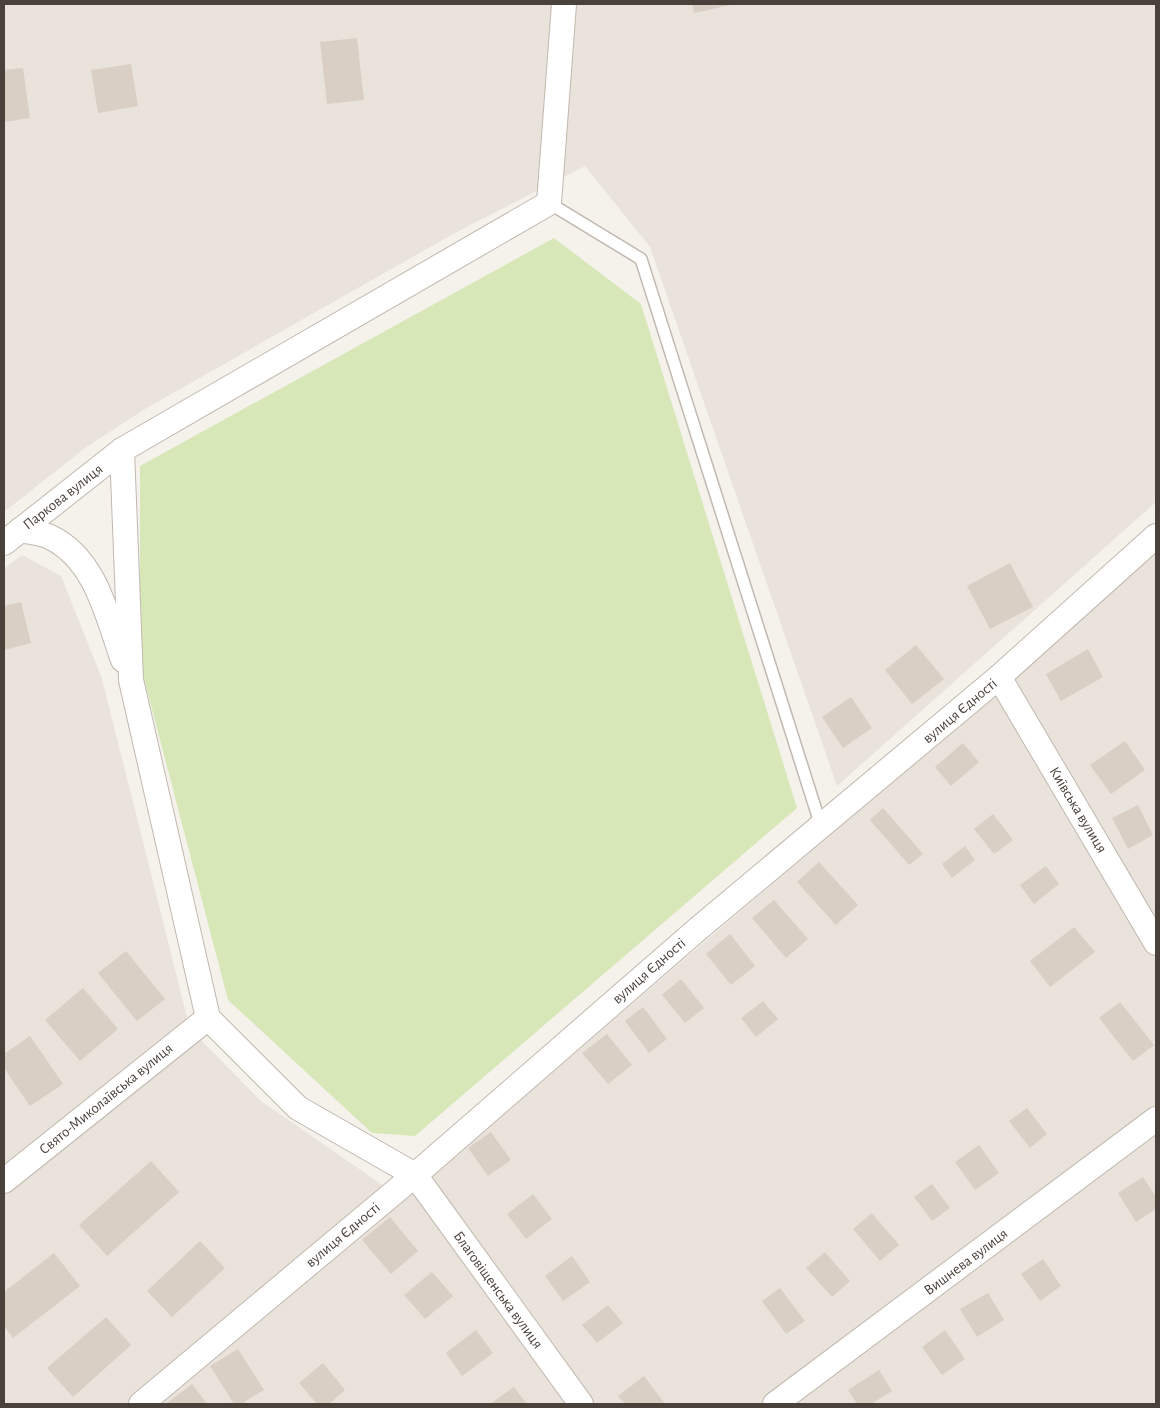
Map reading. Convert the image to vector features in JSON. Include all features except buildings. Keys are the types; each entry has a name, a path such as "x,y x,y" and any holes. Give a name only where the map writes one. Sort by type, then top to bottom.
{"street":[{"path":"549,203 564,4"},
{"name":"Паркова вулиця","path":"12,537 122,450 549,203"},
{"path":"122,450 131,680"},
{"path":"12,537 49,536 77,555 96,587 131,680 208,1018 298,1108 415,1175"},
{"name":"вулиця Єдності","path":"141,1404 415,1175 699,928 1000,677 1156,536"},
{"name":"Київська вулиця","path":"1000,677 1156,943"},
{"name":"Свято-Миколаївська вулиця","path":"4,1181 208,1018"},
{"name":"Вишнева вулиця","path":"776,1404 1156,1119"},
{"name":"Благовіщенська вулиця","path":"415,1175 581,1404"}],"lane":[{"path":"549,203 642,259 821,826"}],"shaded area":[{"path":"4,4 1156,4 1156,502 837,786 650,247 585,166 453,234 145,409 85,448 4,512"},
{"path":"1156,554 1156,1404 4,1404 4,569 22,555 61,576 102,679 190,1029 261,1101 404,1200"}],"green space":[{"path":"554,238 641,304 797,808 415,1136 372,1133 228,1000 140,663 140,466"}]}
